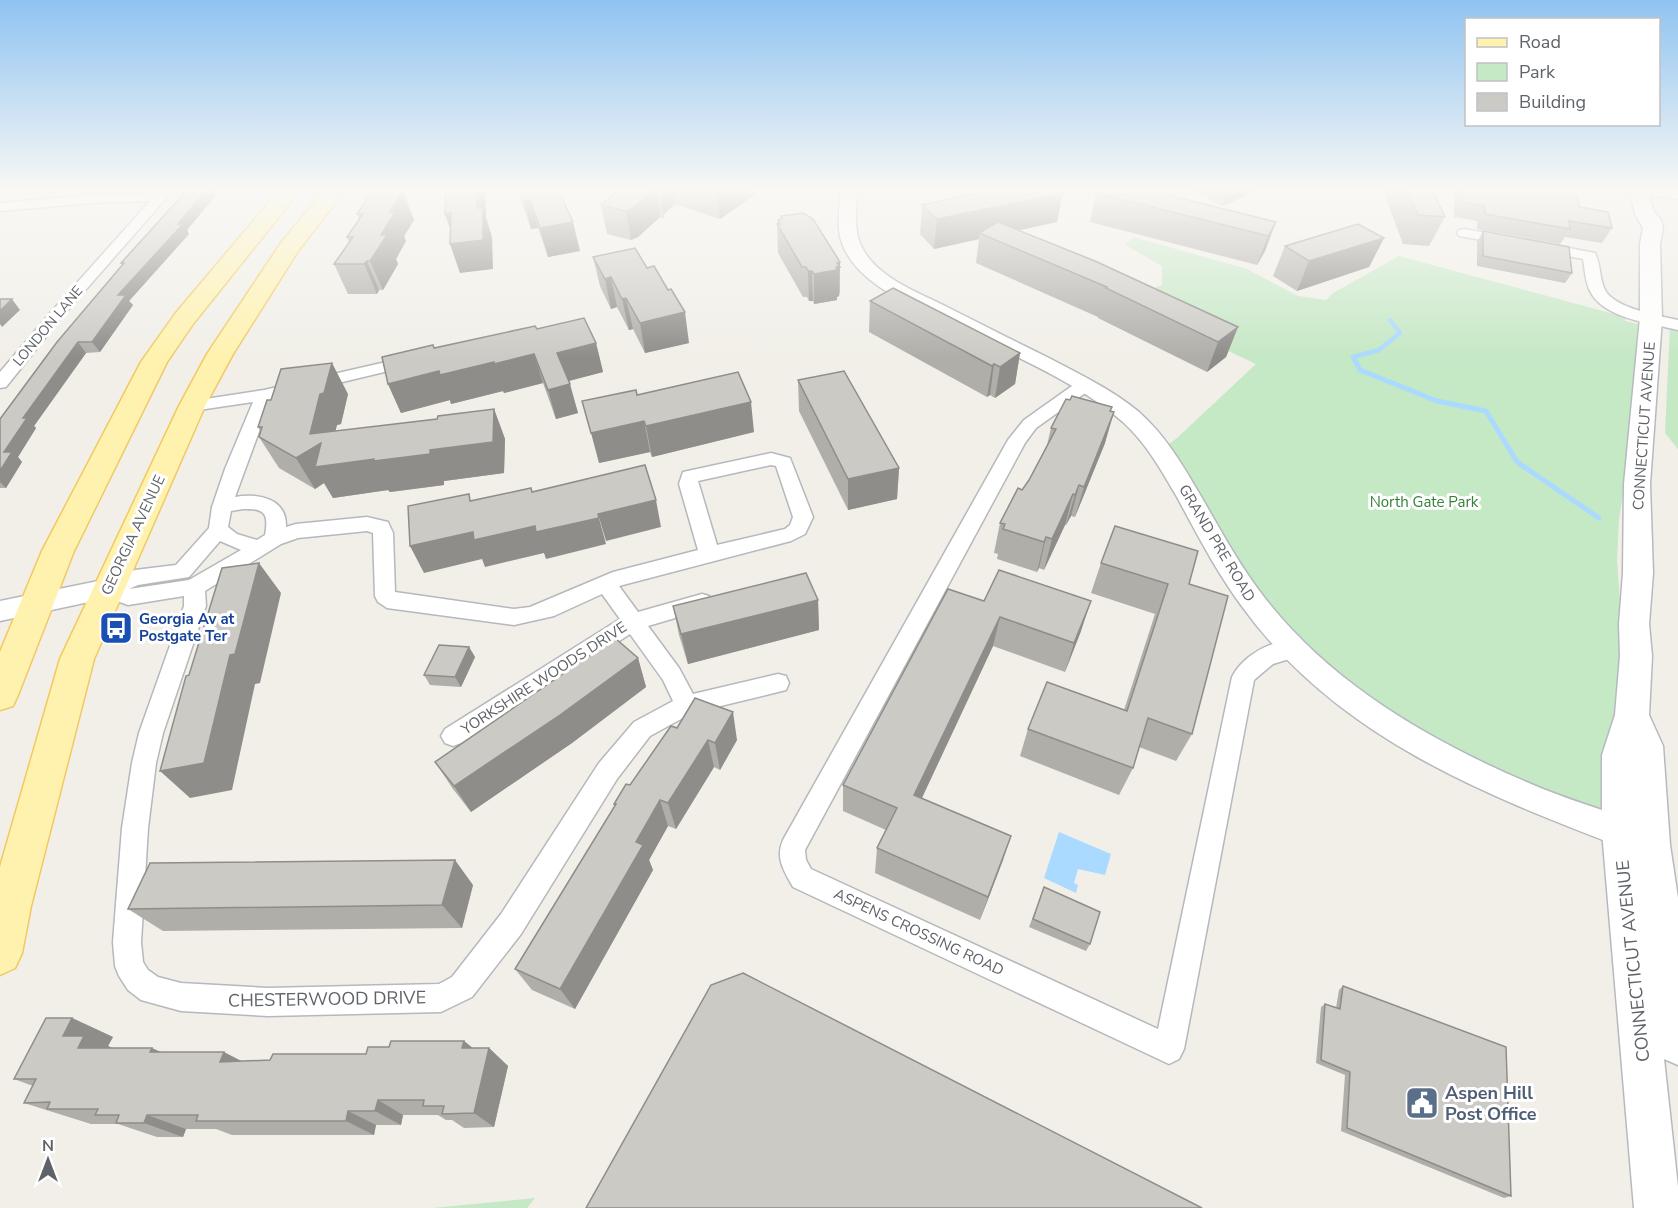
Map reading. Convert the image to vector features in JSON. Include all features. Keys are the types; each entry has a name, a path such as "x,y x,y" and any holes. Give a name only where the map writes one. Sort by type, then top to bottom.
{"main road":[{"path":"0,695 58,551 154,362 244,244"},
{"name":"GEORGIA AVENUE","path":"0,954 10,906 77,659 192,406 220,354 292,244"},
{"name":"CONNECTICUT AVENUE","path":"1650,244 1664,321 1637,484 1638,573 1634,624 1636,656 1632,715 1619,755 1668,978 1678,1044"},
{"name":"CONNECTICUT AVENUE","path":"1636,838 1657,1208"}],"street":[{"name":"LONDON LANE","path":"0,383 56,315 119,244"},
{"name":"GRAND PRE ROAD","path":"852,244 864,264 880,278 1085,385 1113,402 1154,441 1237,580 1270,624 1294,650 1352,699 1450,762 1536,800 1636,838"},
{"path":"1524,244 1590,256 1597,291 1602,298 1614,305 1664,321"},
{"path":"192,406 264,395 423,358"},
{"name":"ASPENS CROSSING ROAD","path":"1085,385 1030,424 1017,440 792,849 793,863 802,878 1168,1049 1243,677 1256,661 1294,650"},
{"path":"188,580 218,530 222,507 234,469 264,395"},
{"path":"0,611 108,589 128,597 188,580 296,531 368,524 381,527 385,596 394,602 423,608 514,617 530,615 620,577 761,543 791,534 798,529 803,517 784,462 771,459 690,476 688,484 710,555"},
{"path":"222,507 246,502 259,503 272,509 276,516 267,544"},
{"path":"218,530 230,539 267,544"},
{"name":"CHESTERWOOD DRIVE","path":"188,580 195,606 144,763 135,828 127,942 129,966 138,980 151,990 180,997 268,1002 441,998 453,993 462,987 511,924 608,771 642,729 687,705 778,683"},
{"path":"606,582 632,622 671,674 687,705"},
{"name":"YORKSHIRE WOODS DRIVE","path":"453,736 632,622 720,597"}],"green space":[{"name":"North Gate Park","path":"1159,244 1247,269 1298,296 1326,300 1333,293 1399,256 1625,317 1625,321 1650,327 1619,519 1617,560 1621,617 1620,831 1450,762 1294,649 1161,450 1177,438 1256,364 1120,300 1162,285 1162,266 1125,245"},
{"path":"1670,327 1678,329 1678,449 1665,433"},
{"path":"535,1198 527,1208 433,1208"}],"water":[{"path":"1059,832 1111,854 1105,875 1078,869 1074,883 1078,885 1076,893 1044,878"}],"building":[{"path":"138,244 164,244 118,295 126,295 92,342 78,342 23,418 27,418 4,452 12,452 0,471 0,419 57,342 124,263 121,263"},
{"path":"348,244 381,244 370,261 364,264 334,264"},
{"path":"789,244 829,244 840,262 837,263 840,267 836,267 837,270 814,274 806,267 802,267"},
{"path":"1006,244 1054,244 1238,327 1218,342 1107,287"},
{"path":"1290,244 1363,244 1309,261 1285,246"},
{"path":"1483,244 1555,244 1569,247 1572,273 1483,256"},
{"path":"635,248 647,268 654,266 668,290 671,289 685,312 640,323 626,298 622,299 611,277 605,279 593,257"},
{"path":"893,288 1020,353 1000,367 994,364 992,366 870,301"},
{"path":"0,299 12,299 0,311"},
{"path":"584,318 596,343 557,353 570,384 548,390 534,354 440,375 439,371 388,384 382,357 433,345 434,348"},
{"path":"332,363 324,393 320,394 310,434 437,419 438,416 494,409 493,442 430,450 430,454 315,467 321,443 296,458 259,437 262,427 258,427 267,400 271,400 281,369"},
{"path":"844,371 899,468 848,479 798,380"},
{"path":"738,372 751,402 646,426 644,421 591,433 582,401 636,390 637,395"},
{"path":"1072,396 1112,407 1110,411 1114,412 1084,487 1079,485 1075,495 1073,494 1052,539 1046,537 1044,542 1003,529 1005,524 1000,523 1018,488 1022,490 1029,480 1056,429 1051,428 1066,399 1070,400"},
{"path":"645,465 656,500 598,514 599,518 536,532 535,526 474,540 473,532 410,546 408,506 469,494 470,501 531,488 532,492"},
{"path":"1115,526 1198,551 1189,584 1228,596 1192,734 1148,718 1133,768 1028,729 1047,682 1127,711 1168,584 1101,563"},
{"path":"259,563 235,654 230,655 204,763 160,771 186,676 189,675 222,568"},
{"path":"999,570 1091,601 1074,643 1000,617 914,795 1011,836 988,897 877,848 897,808 843,785 948,589 984,601"},
{"path":"806,573 818,600 681,634 673,606"},
{"path":"615,638 638,658 560,715 454,786 435,762"},
{"path":"439,645 469,647 455,677 424,675"},
{"path":"695,698 733,712 715,743 708,740 668,803 660,800 636,842 643,845 560,989 515,969 626,784 630,785 671,726 677,728"},
{"path":"455,860 442,905 128,909 150,863"},
{"path":"1044,887 1100,912 1090,944 1033,919"},
{"path":"743,973 1202,1208 586,1208 711,985"},
{"name":"Aspen Hill Post Office","path":"1343,986 1506,1047 1511,1196 1347,1128 1350,1072 1321,1060 1325,1004 1340,1009"},
{"path":"46,1018 72,1018 63,1036 84,1036 78,1048 152,1048 150,1052 224,1052 220,1062 270,1060 273,1054 366,1054 368,1047 389,1047 391,1041 464,1041 462,1048 489,1048 474,1113 442,1114 444,1106 423,1106 424,1100 378,1100 375,1111 348,1111 346,1121 196,1121 198,1115 147,1115 144,1123 116,1123 119,1115 95,1115 98,1109 47,1109 50,1102 24,1103 36,1079 14,1079"}],"waterway":[{"path":"1356,363 1353,357 1379,350 1400,333 1390,320"},
{"path":"1356,362 1360,370 1437,401 1486,411 1517,462 1599,518"}],"place":[{"name":"Georgia Av at Postgate Ter","path":"116,628"},
{"name":"Aspen Hill Post Office","path":"1422,1103"}]}
